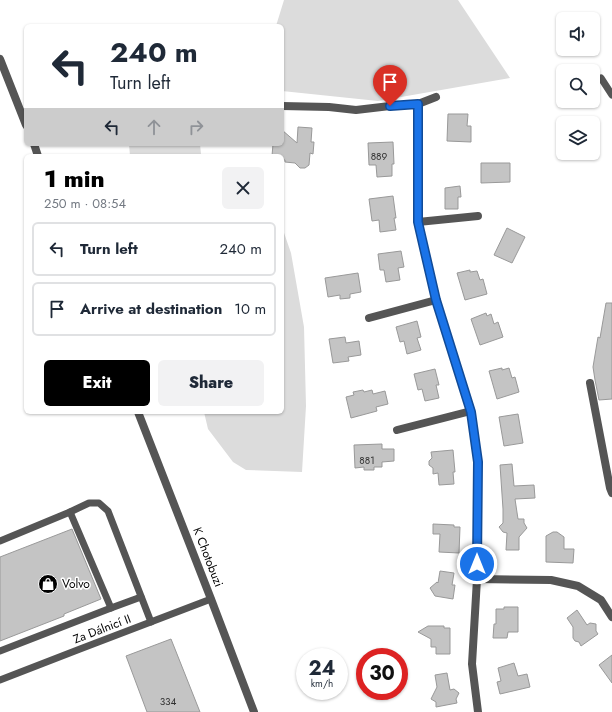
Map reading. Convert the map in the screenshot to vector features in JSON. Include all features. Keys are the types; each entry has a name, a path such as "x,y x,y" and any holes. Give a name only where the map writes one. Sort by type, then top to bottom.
{"street":[{"path":"0,59 24,120"},
{"path":"284,106 329,107 356,110 418,104 436,97"},
{"path":"418,104 418,222 436,300 471,412 478,462 477,579 472,664 478,712"},
{"path":"418,222 478,216"},
{"path":"369,318 436,300"},
{"path":"590,383 612,493"},
{"path":"397,430 471,412"},
{"name":"K Chotobuzi","path":"139,414 254,712"},
{"path":"477,579 551,580 578,586 600,600 612,617"}],"lane":[{"path":"601,78 612,95"},
{"path":"0,541 89,503 99,503 108,511 151,622"},
{"path":"70,512 111,608"},
{"path":"0,651 141,597"},
{"name":"Za Dálnicí II","path":"0,680 211,600"}],"shaded area":[{"path":"284,0 458,0 510,78 378,101 284,91 284,24 277,24"},
{"path":"129,146 200,146 201,154 130,154"},
{"path":"284,233 291,253 304,327 306,406 302,472 246,470 233,462 208,429 204,414 284,414"}],"building":[{"path":"448,114 468,114 467,126 471,126 471,142 447,141"},
{"path":"298,127 312,128 311,142 314,142 313,154 310,153 309,165 305,168 300,168 295,163 285,162 284,154 272,154 273,146 284,146 284,132 297,143"},
{"path":"393,142 394,164 392,164 392,176 377,177 376,165 369,165 368,143"},
{"path":"481,163 510,163 510,182 481,183"},
{"path":"460,186 461,197 458,197 458,209 445,209 445,188"},
{"path":"393,196 396,230 380,232 379,220 372,221 369,199"},
{"path":"507,228 525,237 512,263 494,255"},
{"path":"401,251 404,267 398,268 400,280 386,282 384,270 380,270 378,254"},
{"path":"470,270 470,272 477,271 480,280 483,279 487,294 465,300 457,273"},
{"path":"358,273 361,292 350,294 350,298 340,299 340,295 328,297 325,278"},
{"path":"606,303 612,303 612,399 599,400 593,367"},
{"path":"486,313 487,316 491,314 494,324 498,322 503,337 480,345 471,319"},
{"path":"417,321 421,337 417,338 421,350 407,354 404,341 400,342 396,327"},
{"path":"345,337 346,343 359,341 361,355 348,357 349,361 333,363 329,339"},
{"path":"502,368 502,370 509,368 512,378 515,377 519,392 497,399 489,371"},
{"path":"435,369 439,385 436,385 439,398 425,401 422,389 418,390 414,374"},
{"path":"363,390 364,392 372,390 373,394 385,391 388,404 376,407 377,411 351,418 346,397 354,395 353,392"},
{"path":"518,414 523,443 504,446 499,417"},
{"path":"382,444 382,449 394,449 394,461 382,462 382,467 374,467 374,470 364,470 364,467 355,468 354,445"},
{"path":"453,450 455,472 453,472 454,484 439,485 438,473 433,474 433,468 429,465 429,461 432,458 431,452"},
{"path":"512,464 514,486 534,485 535,498 515,499 518,519 524,519 524,523 527,528 519,537 519,550 506,550 507,533 503,532 499,527 503,523 500,465"},
{"path":"433,524 454,525 454,527 460,527 459,553 439,552 440,534 433,534"},
{"name":"Volvo","path":"72,529 101,599 64,614 64,616 0,641 0,557"},
{"path":"553,532 557,532 564,537 564,549 574,549 573,563 546,562 546,536"},
{"path":"440,571 454,573 452,585 455,585 453,599 435,596 430,588 437,582 438,583"},
{"path":"504,607 518,607 518,632 508,632 507,638 493,638 494,624 496,624 496,609 504,609"},
{"path":"577,610 587,625 590,623 596,624 596,631 598,634 581,646 579,642 575,641 573,638 573,627 567,618"},
{"path":"428,626 444,626 444,628 450,628 450,654 436,654 436,647 431,647 431,639 418,632"},
{"path":"171,639 200,712 147,712 126,656"},
{"path":"612,655 612,683 599,665"},
{"path":"514,663 518,676 527,674 530,687 500,694 497,682 501,681 498,668"},
{"path":"447,673 450,690 454,689 459,693 456,699 457,703 436,707 436,702 431,699 437,687 435,675"}],"place":[{"name":"Volvo","path":"48,584"}],"route":[{"path":"390,106 418,104 418,222 436,300 471,412 478,462 477,564"}]}
